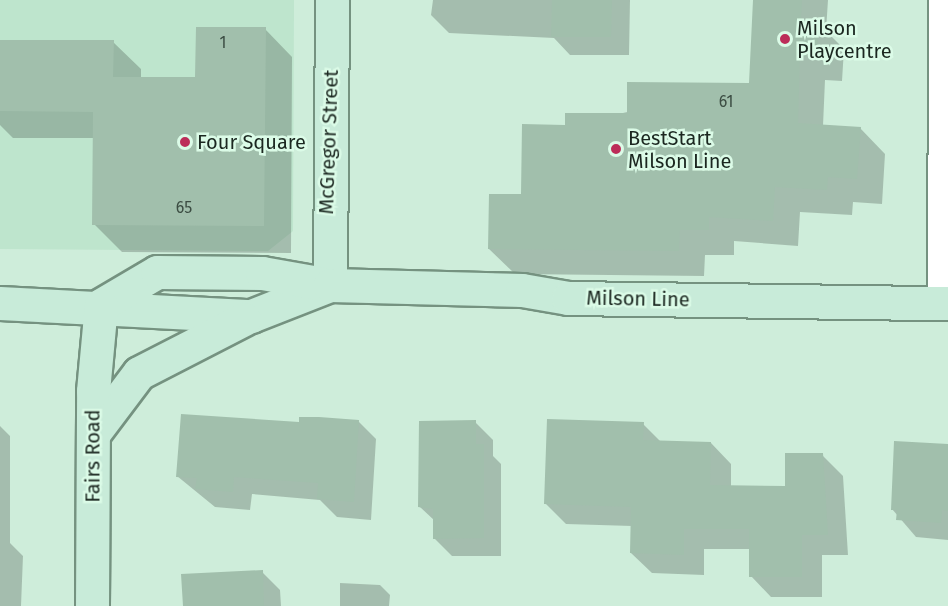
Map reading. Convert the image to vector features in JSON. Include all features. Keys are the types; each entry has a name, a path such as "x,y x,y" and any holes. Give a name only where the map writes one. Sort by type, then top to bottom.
{"main road":[{"name":"McGregor Street","path":"330,285 332,0"},
{"name":"Milson Line","path":"100,305 157,272 262,273 330,285 522,290 568,298 946,303"},
{"name":"Milson Line","path":"0,303 100,305 251,316 330,285"},
{"name":"Fairs Road","path":"92,606 93,434 100,305"},
{"path":"93,434 139,373 251,316"}],"street":[{"path":"945,0 946,303"}],"shaded area":[{"path":"0,0 294,0 293,231 268,251 0,249"}],"building":[{"path":"552,0 612,0 611,37 551,37"},
{"path":"753,0 802,0 801,21 819,22 817,57 800,56 798,123 861,127 857,179 828,177 827,190 775,187 773,221 709,217 709,230 680,230 679,251 488,249 489,194 521,194 522,124 565,125 565,113 627,113 627,82 749,83"},
{"path":"196,27 266,27 264,226 92,225 93,112 0,111 0,40 114,40 113,77 195,77"},
{"path":"181,414 299,422 299,417 359,420 354,502 317,499 318,483 234,477 233,492 195,489 197,478 176,477"},
{"path":"547,419 644,422 643,440 711,442 710,485 785,486 785,453 823,453 828,535 802,535 802,577 749,577 749,529 684,529 684,555 630,553 631,507 544,504"},
{"path":"476,420 476,444 484,444 484,538 433,539 433,509 418,507 419,421"},
{"path":"894,441 948,444 948,511 942,510 941,523 896,520 897,510 891,510"},
{"path":"263,570 264,606 183,606 181,574"}],"place":[{"name":"Milson Playcentre","path":"785,39"},
{"name":"Four Square","path":"185,142"},
{"name":"BestStart Milson Line","path":"616,149"}]}
